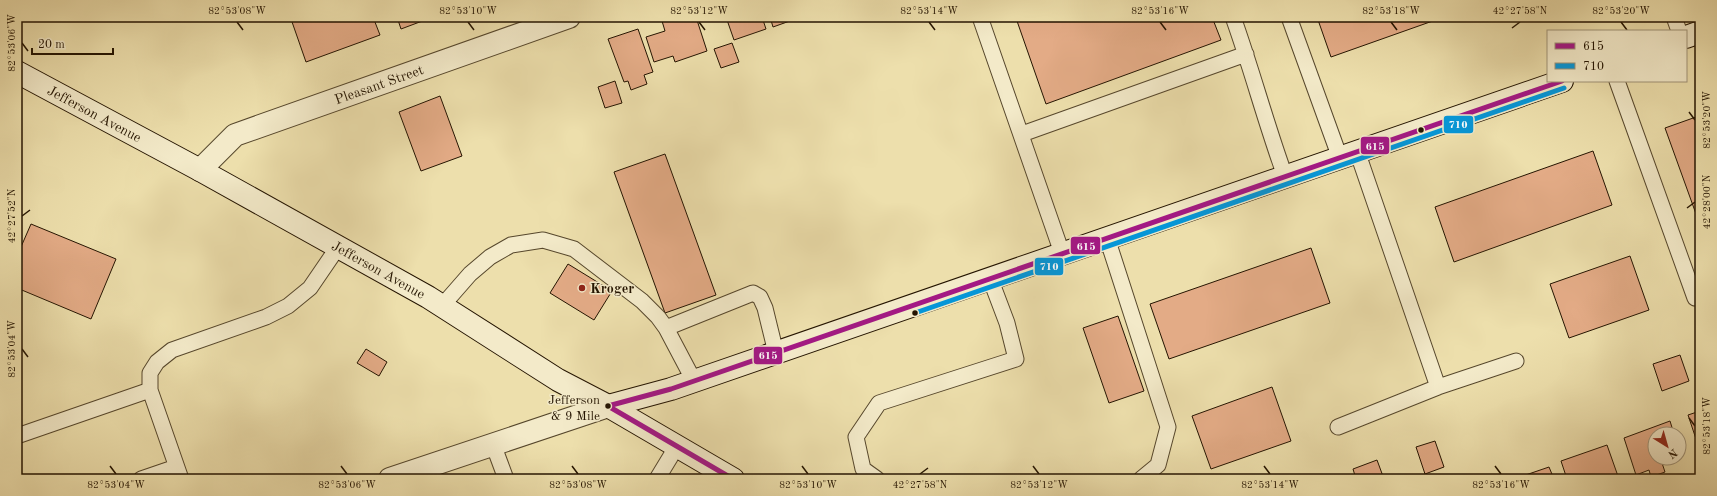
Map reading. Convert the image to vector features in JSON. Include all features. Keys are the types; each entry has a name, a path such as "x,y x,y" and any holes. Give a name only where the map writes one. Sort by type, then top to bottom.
{"main road":[{"name":"Pleasant Street","path":"200,170 235,134 569,17"},
{"path":"1687,37 1700,32"},
{"name":"Jefferson Avenue","path":"17,72 200,170 442,306 558,380 608,406 733,479"},
{"path":"390,479 608,406 671,389 1559,82"}],"lane":[{"path":"980,17 1022,134 1062,253"},
{"path":"1233,17 1246,54 1269,133 1285,176"},
{"path":"1289,17 1348,154 1438,387"},
{"path":"1674,17 1679,30"},
{"path":"1022,134 1246,54"},
{"path":"1617,82 1695,298"},
{"path":"1107,238 1168,427 1158,465 1141,479"},
{"path":"442,306 470,274 490,257 511,246 543,240 574,249 642,301 666,328 694,381"},
{"path":"141,479 179,473 150,390 150,373 157,362 172,350 266,317 288,306 310,288 338,247"},
{"path":"877,479 863,469 856,437 878,403 1016,359 1007,323 990,278"},
{"path":"666,328 753,293 760,297 765,308 776,353"},
{"path":"1338,427 1438,387 1516,361"},
{"path":"17,436 150,390"},
{"path":"493,444 506,479"},
{"path":"657,479 677,446"}],"building":[{"path":"296,17 373,17 380,35 306,62 291,19"},
{"path":"397,17 433,17 401,29"},
{"path":"674,17 696,17 707,51 675,62 673,56 654,62 646,37 665,31 662,21"},
{"path":"726,17 762,17 766,29 734,40"},
{"path":"770,17 801,17 773,27"},
{"path":"1026,17 1212,17 1221,40 1046,104 1017,21"},
{"path":"1317,17 1444,17 1331,57"},
{"path":"638,29 653,72 644,75 647,84 631,90 628,81 624,82 608,39"},
{"path":"732,43 739,62 721,68 714,49"},
{"path":"615,81 622,103 605,108 598,87"},
{"path":"440,96 462,156 421,171 399,112"},
{"path":"1696,117 1700,127 1700,225 1665,128"},
{"path":"1593,151 1612,205 1454,262 1435,207"},
{"path":"665,154 716,295 665,313 614,172"},
{"path":"31,224 116,259 91,319 17,288 17,256"},
{"path":"1311,248 1330,303 1169,359 1150,304"},
{"path":"1630,256 1649,310 1569,338 1550,284"},
{"path":"568,264 612,291 594,320 550,293"},
{"path":"1118,316 1144,391 1109,403 1083,328"},
{"path":"366,349 387,362 379,376 357,363"},
{"path":"1680,355 1689,381 1662,391 1653,364"},
{"path":"1272,387 1291,441 1211,469 1192,416"},
{"path":"1700,411 1700,451 1688,415"},
{"path":"1670,421 1672,426 1656,426"},
{"path":"1647,430 1647,466 1663,466 1665,472 1651,477 1649,470 1636,475 1624,438"},
{"path":"1435,441 1444,467 1425,474 1416,447"},
{"path":"1607,445 1619,479 1567,479 1561,461"},
{"path":"1377,460 1384,479 1356,479 1353,469"},
{"path":"1549,467 1554,479 1514,479"}],"transit line":[{"name":"615","path":"608,406 671,389 1559,82"},
{"name":"710","path":"915,313 1564,88"},
{"name":"615","path":"608,406 733,479"}],"place":[{"name":"Kroger","path":"582,288"},
{"name":"Jefferson & 9 Mile","path":"608,406"}]}
